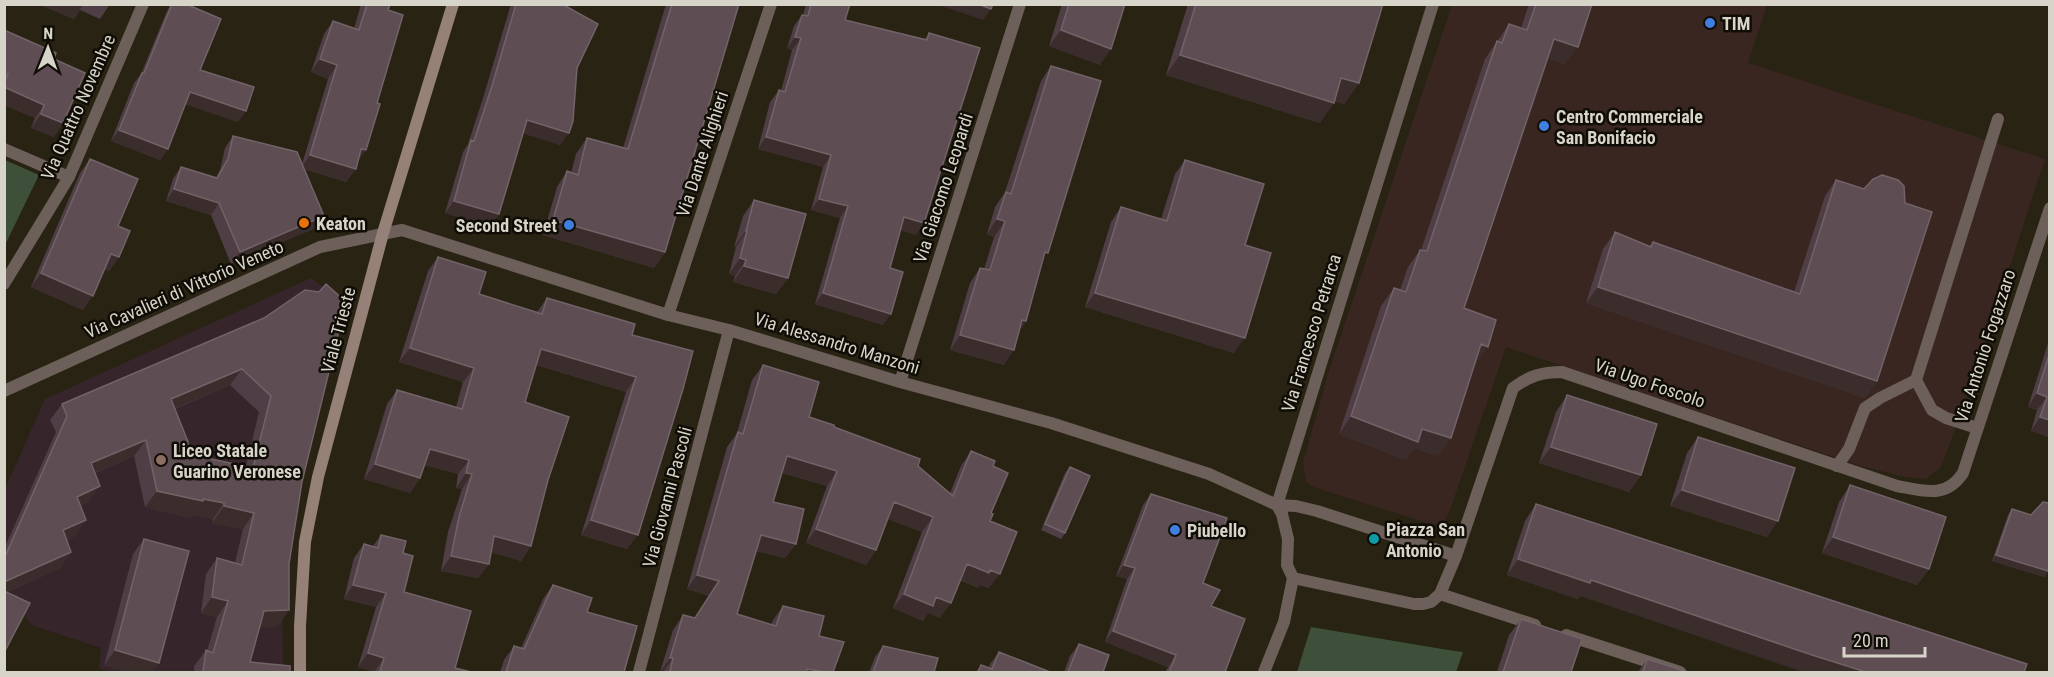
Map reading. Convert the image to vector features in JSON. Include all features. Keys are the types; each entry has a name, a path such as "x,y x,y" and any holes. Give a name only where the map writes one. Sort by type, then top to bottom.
{"street":[{"name":"Via Quattro Novembre","path":"4,284 69,177 143,4"},
{"name":"Viale Trieste","path":"300,672 305,542 318,477 383,233 453,4"},
{"name":"Via Dante Alighieri","path":"668,315 771,4"},
{"name":"Via Giacomo Leopardi","path":"900,382 1020,4"},
{"name":"Via Francesco Petrarca","path":"1277,505 1433,4"},
{"path":"1977,429 1946,418 1932,410 1916,380 1998,119"},
{"path":"4,149 69,177"},
{"name":"Via Antonio Fogazzaro","path":"1948,490 1963,473 2049,208"},
{"name":"Via Alessandro Manzoni","path":"383,233 402,230 668,315 729,330 900,382 1051,423 1209,474 1277,505 1296,506 1317,511 1455,556"},
{"name":"Via Cavalieri di Vittorio Veneto","path":"4,391 320,247 383,233"},
{"name":"Via Giovanni Pascoli","path":"639,672 729,330"},
{"name":"Via Ugo Foscolo","path":"1440,594 1513,388 1523,380 1535,375 1562,372 1897,486 1921,491 1948,490"},
{"path":"1837,466 1849,449 1865,408 1916,380"},
{"path":"1264,672 1284,622 1293,578 1287,565 1288,539 1282,514 1277,505"},
{"path":"1293,578 1414,604 1431,602 1440,594 1680,672"}],"shaded area":[{"path":"1452,5 1767,5 1748,63 2045,159 1965,403 1941,467 1926,479 1905,477 1861,466 1506,347 1444,522 1434,525 1316,488 1306,482 1303,463 1328,374"},
{"name":"Liceo Statale Guarino Veronese","path":"311,278 342,301 282,575 283,672 109,672 99,668 101,648 31,625 5,585 5,489 45,399"}],"green space":[{"path":"5,160 39,175 5,245"},
{"path":"1311,627 1463,652 1456,672 1297,672"}],"building":[{"path":"172,4 186,4 221,19 200,70 254,87 246,111 190,92 168,149 119,130"},
{"path":"367,4 390,4 388,10 403,15 377,103 380,104 366,150 361,149 356,169 310,155 337,65 320,59 333,21 359,30"},
{"path":"516,4 562,4 598,24 577,68 573,121 569,133 527,120 499,214 454,201 471,140 474,141"},
{"path":"672,4 739,4 665,252 553,220 567,171 578,175 587,138 628,149"},
{"path":"811,4 850,4 845,20 927,40 929,33 980,48 924,223 904,217 890,268 903,272 891,314 823,293 848,206 819,199 831,155 766,137 779,90 785,92 801,38 795,37 802,15 808,16"},
{"path":"978,4 993,4 991,9"},
{"path":"1069,4 1125,4 1111,49 1061,30"},
{"path":"1196,4 1383,4 1359,83 1341,78 1334,103 1180,55"},
{"path":"1536,4 1592,4 1578,47 1554,39 1464,308 1496,320 1488,347 1481,344 1451,438 1422,429 1418,442 1351,416 1394,288 1406,292 1420,250 1427,251 1497,41 1502,43 1509,24 1527,30"},
{"path":"4,30 56,53 54,59 85,73 63,123 41,114 44,105 4,87 8,74 4,73"},
{"path":"1051,66 1101,81 1048,253 1045,252 1026,321 1022,320 1014,350 960,335 980,268 990,270 1005,221 997,219 1006,192 1011,194"},
{"path":"233,136 297,152 324,216 240,252 219,203 174,189 181,167 217,178 228,159"},
{"path":"90,159 138,179 118,226 130,231 119,257 111,254 93,296 41,273"},
{"path":"1185,160 1264,184 1245,245 1271,253 1245,338 1095,293 1121,207 1167,221"},
{"path":"1882,175 1898,180 1904,186 1905,203 1932,212 1877,381 1598,287 1615,232 1651,247 1653,242 1800,294 1836,180 1864,189 1873,179"},
{"path":"754,200 806,214 788,278 744,266 746,260 740,258"},
{"path":"438,257 486,272 479,294 542,314 547,298 635,324 632,335 693,351 638,535 591,520 636,377 541,349 525,402 569,417 548,480 531,546 494,536 489,564 451,556 459,517 472,474 466,473 469,460 430,449 420,478 375,464 397,390 462,409 474,368 410,348"},
{"path":"326,284 346,302 302,482 289,564 289,610 264,611 250,662 290,666 290,672 203,672 206,650 213,653 228,601 212,597 217,558 242,565 254,513 224,506 224,503 157,491 146,440 91,463 100,486 77,497 86,520 63,530 71,552 4,582 4,559 67,416 62,404 264,318 305,290 319,292","holes":["242,369 271,396 253,468 188,454 188,442 171,399"]},
{"path":"2049,355 2049,420 2040,417 2047,397 2037,393"},
{"path":"763,365 819,382 809,417 920,459 918,466 953,496 971,451 995,461 993,466 1008,473 991,513 993,514 990,521 1017,532 1000,574 990,570 989,573 967,564 951,603 936,597 933,606 904,594 933,517 894,502 876,550 816,529 837,471 787,456 773,502 804,509 796,544 761,535 737,614 776,626 783,606 824,616 819,636 844,642 833,672 807,669 806,672 673,672 670,671 673,658 670,658 683,615 695,618 719,581 697,575 738,432 743,434"},
{"path":"1567,395 1657,424 1641,475 1551,447"},
{"path":"1698,437 1795,468 1778,521 1682,490"},
{"path":"1070,467 1090,476 1065,533 1045,524"},
{"path":"1850,485 1946,517 1929,569 1833,537"},
{"path":"1151,494 1227,518 1203,583 1220,590 1211,606 1245,619 1225,672 1169,672 1176,655 1113,631 1135,568 1124,565"},
{"path":"2043,502 2049,503 2048,571 1996,555 2012,509 2031,515"},
{"path":"1536,504 2027,664 2024,672 1866,672 1591,580 1590,583 1518,559"},
{"path":"381,535 406,541 403,553 413,556 404,592 471,611 455,668 471,672 380,672 384,658 368,653 386,593 353,585 364,544 378,548"},
{"path":"144,539 189,551 159,663 115,650"},
{"path":"553,585 592,598 587,612 637,626 624,672 506,672 514,646 524,649"},
{"path":"4,591 30,603 4,653"},
{"path":"1521,619 1582,639 1571,672 1503,672"},
{"path":"1079,644 1109,655 1103,672 1068,672"},
{"path":"883,646 938,658 934,672 873,672"},
{"path":"999,652 1050,672 978,672 981,665 992,669"},
{"path":"1647,659 1688,672 1643,672"}],"place":[{"name":"TIM","path":"1710,23"},
{"name":"Centro Commerciale San Bonifacio","path":"1544,126"},
{"name":"Keaton","path":"304,223"},
{"name":"Second Street","path":"569,225"},
{"name":"Liceo Statale Guarino Veronese","path":"161,460"},
{"name":"Piubello","path":"1175,530"},
{"name":"Piazza San Antonio","path":"1374,539"}]}
